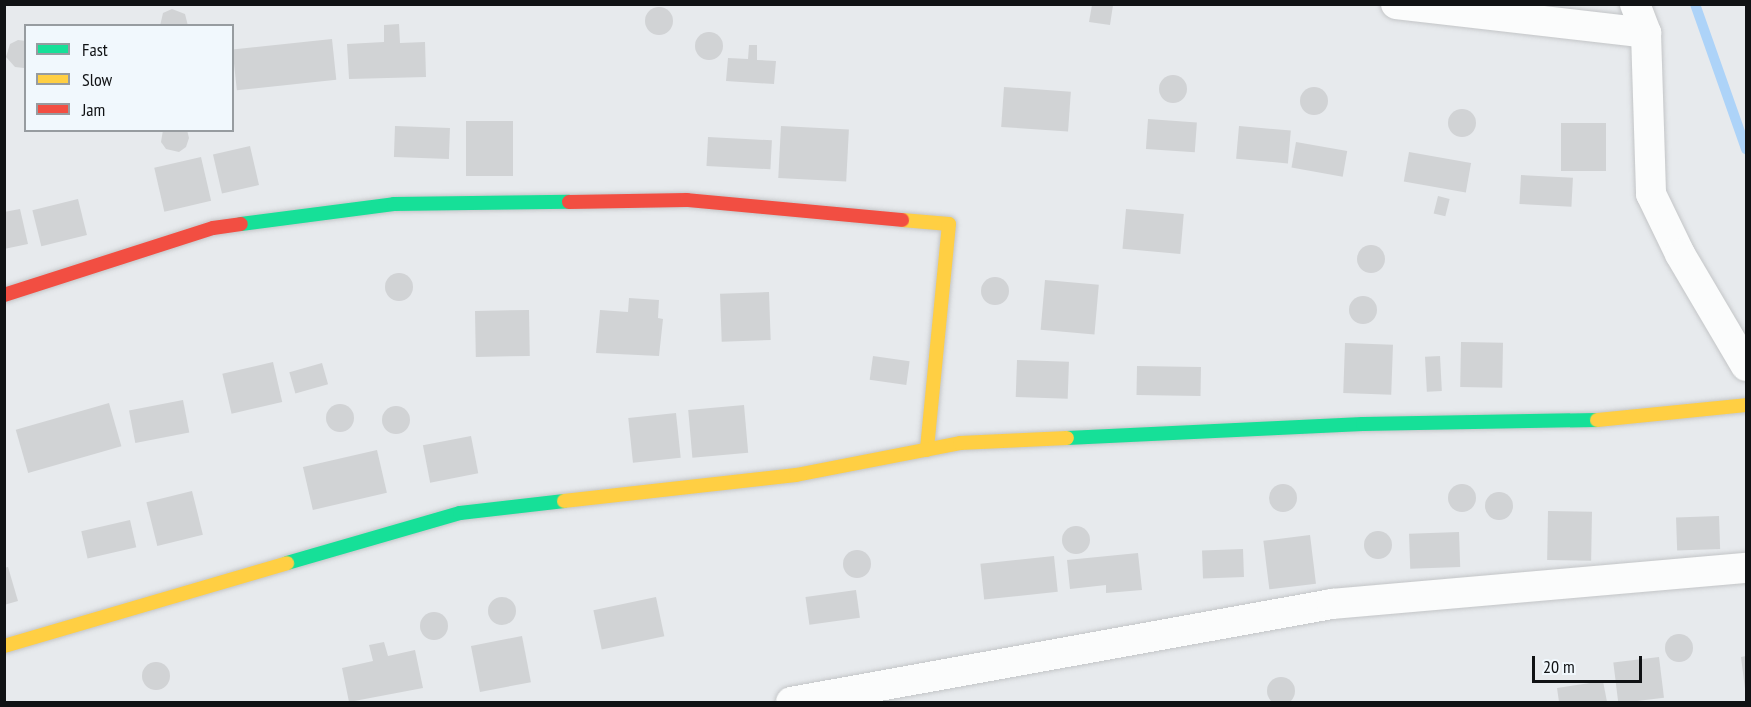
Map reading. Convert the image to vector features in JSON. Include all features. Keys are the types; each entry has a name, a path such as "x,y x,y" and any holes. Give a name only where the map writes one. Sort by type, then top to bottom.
{"street":[{"path":"1396,4 1646,33"},
{"path":"1635,4 1646,33 1651,194 1680,254 1746,366"},
{"path":"4,296 213,228 394,204 687,200 949,224 927,450"},
{"path":"4,646 460,513 796,475 960,442 1363,424 1617,420 1746,405"},
{"path":"791,702 1332,604 1746,568"}],"building":[{"path":"1092,5 1113,5 1110,25 1089,22"},
{"path":"659,7 669,11 673,21 669,31 659,35 649,31 645,21 649,11"},
{"path":"172,9 185,14 188,24 160,24 163,13"},
{"path":"399,24 400,43 425,42 426,77 349,79 347,44 384,42 384,25"},
{"path":"709,32 719,36 723,46 719,56 709,60 699,56 695,46 699,36"},
{"path":"332,39 336,80 237,90 234,49"},
{"path":"18,40 24,41 24,68 15,67 6,57 10,44"},
{"path":"749,45 757,45 757,60 776,61 774,84 726,81 728,58 748,59"},
{"path":"1173,75 1183,79 1187,89 1183,99 1173,103 1163,99 1159,89 1163,79"},
{"path":"1004,87 1071,92 1068,132 1001,127"},
{"path":"1314,87 1324,91 1328,101 1324,111 1314,115 1304,111 1300,101 1304,91"},
{"path":"1462,109 1472,113 1476,123 1472,133 1462,137 1452,133 1448,123 1452,113"},
{"path":"1148,119 1197,122 1195,152 1146,149"},
{"path":"466,121 513,121 513,176 466,176"},
{"path":"1561,123 1606,123 1606,171 1561,171"},
{"path":"395,126 450,128 449,159 394,157"},
{"path":"781,126 849,130 846,181 778,178"},
{"path":"1239,126 1291,131 1288,163 1236,159"},
{"path":"163,132 188,132 189,138 186,147 179,152 166,149 161,142"},
{"path":"708,137 772,140 770,169 706,166"},
{"path":"1296,142 1347,151 1343,177 1291,168"},
{"path":"250,146 259,185 222,194 213,155"},
{"path":"1409,152 1471,163 1466,192 1404,182"},
{"path":"201,157 211,201 164,212 154,168"},
{"path":"1521,175 1573,178 1571,207 1519,204"},
{"path":"1438,196 1450,199 1445,216 1434,213"},
{"path":"78,199 87,235 41,246 32,210"},
{"path":"20,209 28,244 4,249 4,212"},
{"path":"1126,209 1184,214 1180,254 1123,249"},
{"path":"1371,245 1381,249 1385,259 1381,269 1371,273 1361,269 1357,259 1361,249"},
{"path":"399,273 409,277 413,287 409,297 399,301 389,297 385,287 389,277"},
{"path":"995,277 1005,281 1009,291 1005,301 995,305 985,301 981,291 985,281"},
{"path":"1045,280 1099,285 1094,335 1041,330"},
{"path":"769,292 771,340 722,342 720,294"},
{"path":"1363,296 1373,300 1377,310 1373,320 1363,324 1353,320 1349,310 1353,300"},
{"path":"629,298 659,300 658,318 663,319 659,356 596,353 600,310 628,312"},
{"path":"529,310 530,356 476,357 475,311"},
{"path":"1461,342 1503,343 1502,388 1460,387"},
{"path":"1345,343 1393,345 1391,395 1343,393"},
{"path":"873,356 910,361 906,385 870,380"},
{"path":"1440,356 1442,391 1427,392 1425,357"},
{"path":"1017,360 1069,362 1068,399 1016,397"},
{"path":"273,362 282,402 232,414 222,374"},
{"path":"322,363 328,384 295,394 289,372"},
{"path":"1137,366 1201,367 1200,396 1136,395"},
{"path":"183,400 189,432 135,443 129,410"},
{"path":"109,403 121,446 28,473 16,430"},
{"path":"340,404 350,408 354,418 350,428 340,432 330,428 326,418 330,408"},
{"path":"744,405 748,453 692,458 688,410"},
{"path":"396,406 406,410 410,420 406,430 396,434 386,430 382,420 386,410"},
{"path":"676,413 681,458 633,463 628,418"},
{"path":"471,436 478,473 430,483 423,445"},
{"path":"377,450 387,493 313,510 303,467"},
{"path":"1283,484 1293,488 1297,498 1293,508 1283,512 1273,508 1269,498 1273,488"},
{"path":"1462,484 1472,488 1476,498 1472,508 1462,512 1452,508 1448,498 1452,488"},
{"path":"192,491 203,535 157,546 146,502"},
{"path":"1499,492 1509,496 1513,506 1509,516 1499,520 1489,516 1485,506 1489,496"},
{"path":"1548,511 1592,512 1591,561 1547,560"},
{"path":"1719,516 1720,549 1677,550 1676,518"},
{"path":"130,520 136,547 88,559 81,531"},
{"path":"1076,526 1086,530 1090,540 1086,550 1076,554 1066,550 1062,540 1066,530"},
{"path":"1378,531 1388,535 1392,545 1388,555 1378,559 1368,555 1364,545 1368,535"},
{"path":"1459,532 1460,567 1410,569 1409,534"},
{"path":"1310,535 1316,584 1269,589 1263,541"},
{"path":"1243,549 1244,577 1203,578 1202,550"},
{"path":"857,550 867,554 871,564 867,574 857,578 847,574 843,564 847,554"},
{"path":"1138,553 1142,590 1106,593 1106,585 1070,589 1067,560"},
{"path":"1054,556 1058,592 984,600 980,564"},
{"path":"8,567 18,601 4,605 4,568"},
{"path":"856,590 860,618 809,625 805,597"},
{"path":"502,597 512,601 516,611 512,621 502,625 492,621 488,611 492,601"},
{"path":"656,597 664,636 602,649 593,610"},
{"path":"434,612 444,616 448,626 444,636 434,640 424,636 420,626 424,616"},
{"path":"1679,634 1689,638 1693,648 1689,658 1679,662 1669,658 1665,648 1669,638"},
{"path":"522,636 531,682 480,692 471,646"},
{"path":"384,642 388,656 415,650 423,688 349,702 342,668 373,661 369,645"},
{"path":"1746,656 1746,689 1745,689 1741,657"},
{"path":"1659,657 1664,698 1618,702 1613,663"},
{"path":"156,662 166,666 170,676 166,686 156,690 146,686 142,676 146,666"},
{"path":"1281,677 1291,681 1295,691 1291,701 1281,705 1271,701 1267,691 1271,681"},
{"path":"1603,681 1607,702 1559,702 1557,688"}],"waterway":[{"path":"1695,4 1746,149"}],"traffic: fast":[{"path":"241,224 394,204 569,202"},
{"path":"1067,438 1363,424 1597,420"},
{"path":"287,563 460,513 564,501"}],"traffic: slow":[{"path":"902,220 949,224 927,450"},
{"path":"1597,420 1746,405"},
{"path":"564,501 796,475 960,443 1067,438"},
{"path":"4,646 287,563"}],"traffic: jam":[{"path":"569,202 687,200 902,220"},
{"path":"4,295 213,228 241,224"}]}
